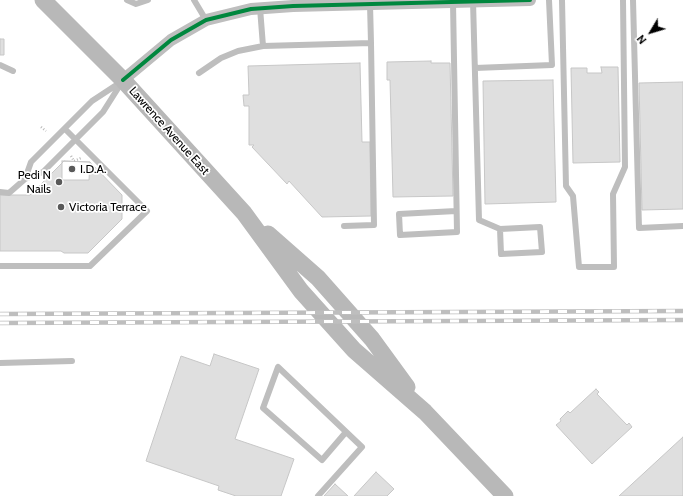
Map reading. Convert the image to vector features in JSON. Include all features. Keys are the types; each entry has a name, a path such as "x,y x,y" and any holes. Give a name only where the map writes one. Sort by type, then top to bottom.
{"main road":[{"name":"Lawrence Avenue East","path":"43,0 123,80 244,213 301,291 349,344 425,412 505,496"}],"street":[{"path":"123,80 171,40 206,20 260,8 530,0"}],"lane":[{"path":"127,0 136,4 148,0"},
{"path":"194,0 206,20"},
{"path":"475,68 552,64 549,0"},
{"path":"562,0 566,186 573,196 579,267 614,267 613,194 625,167 623,0"},
{"path":"633,0 639,228 683,226"},
{"path":"453,2 457,232 400,235 399,214 456,211"},
{"path":"473,2 479,220 500,229 540,227 542,252 501,254 500,229"},
{"path":"344,226 374,225 370,4"},
{"path":"260,8 263,46"},
{"path":"199,73 221,58 238,51 263,46 371,43"},
{"path":"0,65 13,72"},
{"path":"25,179 31,162 92,101 123,80"},
{"path":"0,192 9,193 25,179 43,172 103,112 123,80"},
{"path":"0,266 90,266 147,211 65,129"},
{"path":"0,362 72,361"},
{"path":"318,496 362,447 278,367 263,408 322,460 346,432"}],"path":[{"path":"41,127 46,131"},
{"path":"70,154 74,161 82,157"}],"building":[{"path":"0,39 4,39 4,55 0,55"},
{"path":"431,61 431,63 450,63 453,196 393,197 390,80 387,80 387,62"},
{"path":"360,63 362,142 370,142 371,216 322,217 289,181 287,184 252,147 254,145 249,145 249,106 244,106 243,95 249,95 248,66"},
{"path":"601,67 618,67 620,162 573,163 571,68 587,68 587,73 602,73"},
{"path":"553,80 556,202 485,204 483,81"},
{"path":"683,82 683,209 642,210 639,83"},
{"path":"62,161 90,162 89,180 62,180"},
{"name":"Victoria Terrace","path":"64,161 90,162 122,195 122,219 88,253 64,253 61,251 0,251 0,195 30,195"},
{"path":"214,354 259,369 235,439 294,459 281,496 236,496 218,490 219,486 146,461 181,356 210,366"},
{"path":"596,389 599,392 597,394 627,425 629,423 632,427 592,464 556,425 568,411 570,413"},
{"path":"683,437 683,496 619,496"},
{"path":"376,472 394,489 387,496 354,496"},
{"path":"335,484 348,496 324,496"}],"railway":[{"path":"0,314 683,311"},
{"path":"0,323 683,320"}],"cycle path":[{"path":"123,80 171,40 206,20 251,9 293,6 530,0"}],"place":[{"name":"I.D.A.","path":"72,169"},
{"name":"Pedi N Nails","path":"59,182"},
{"name":"Victoria Terrace","path":"61,207"}]}
